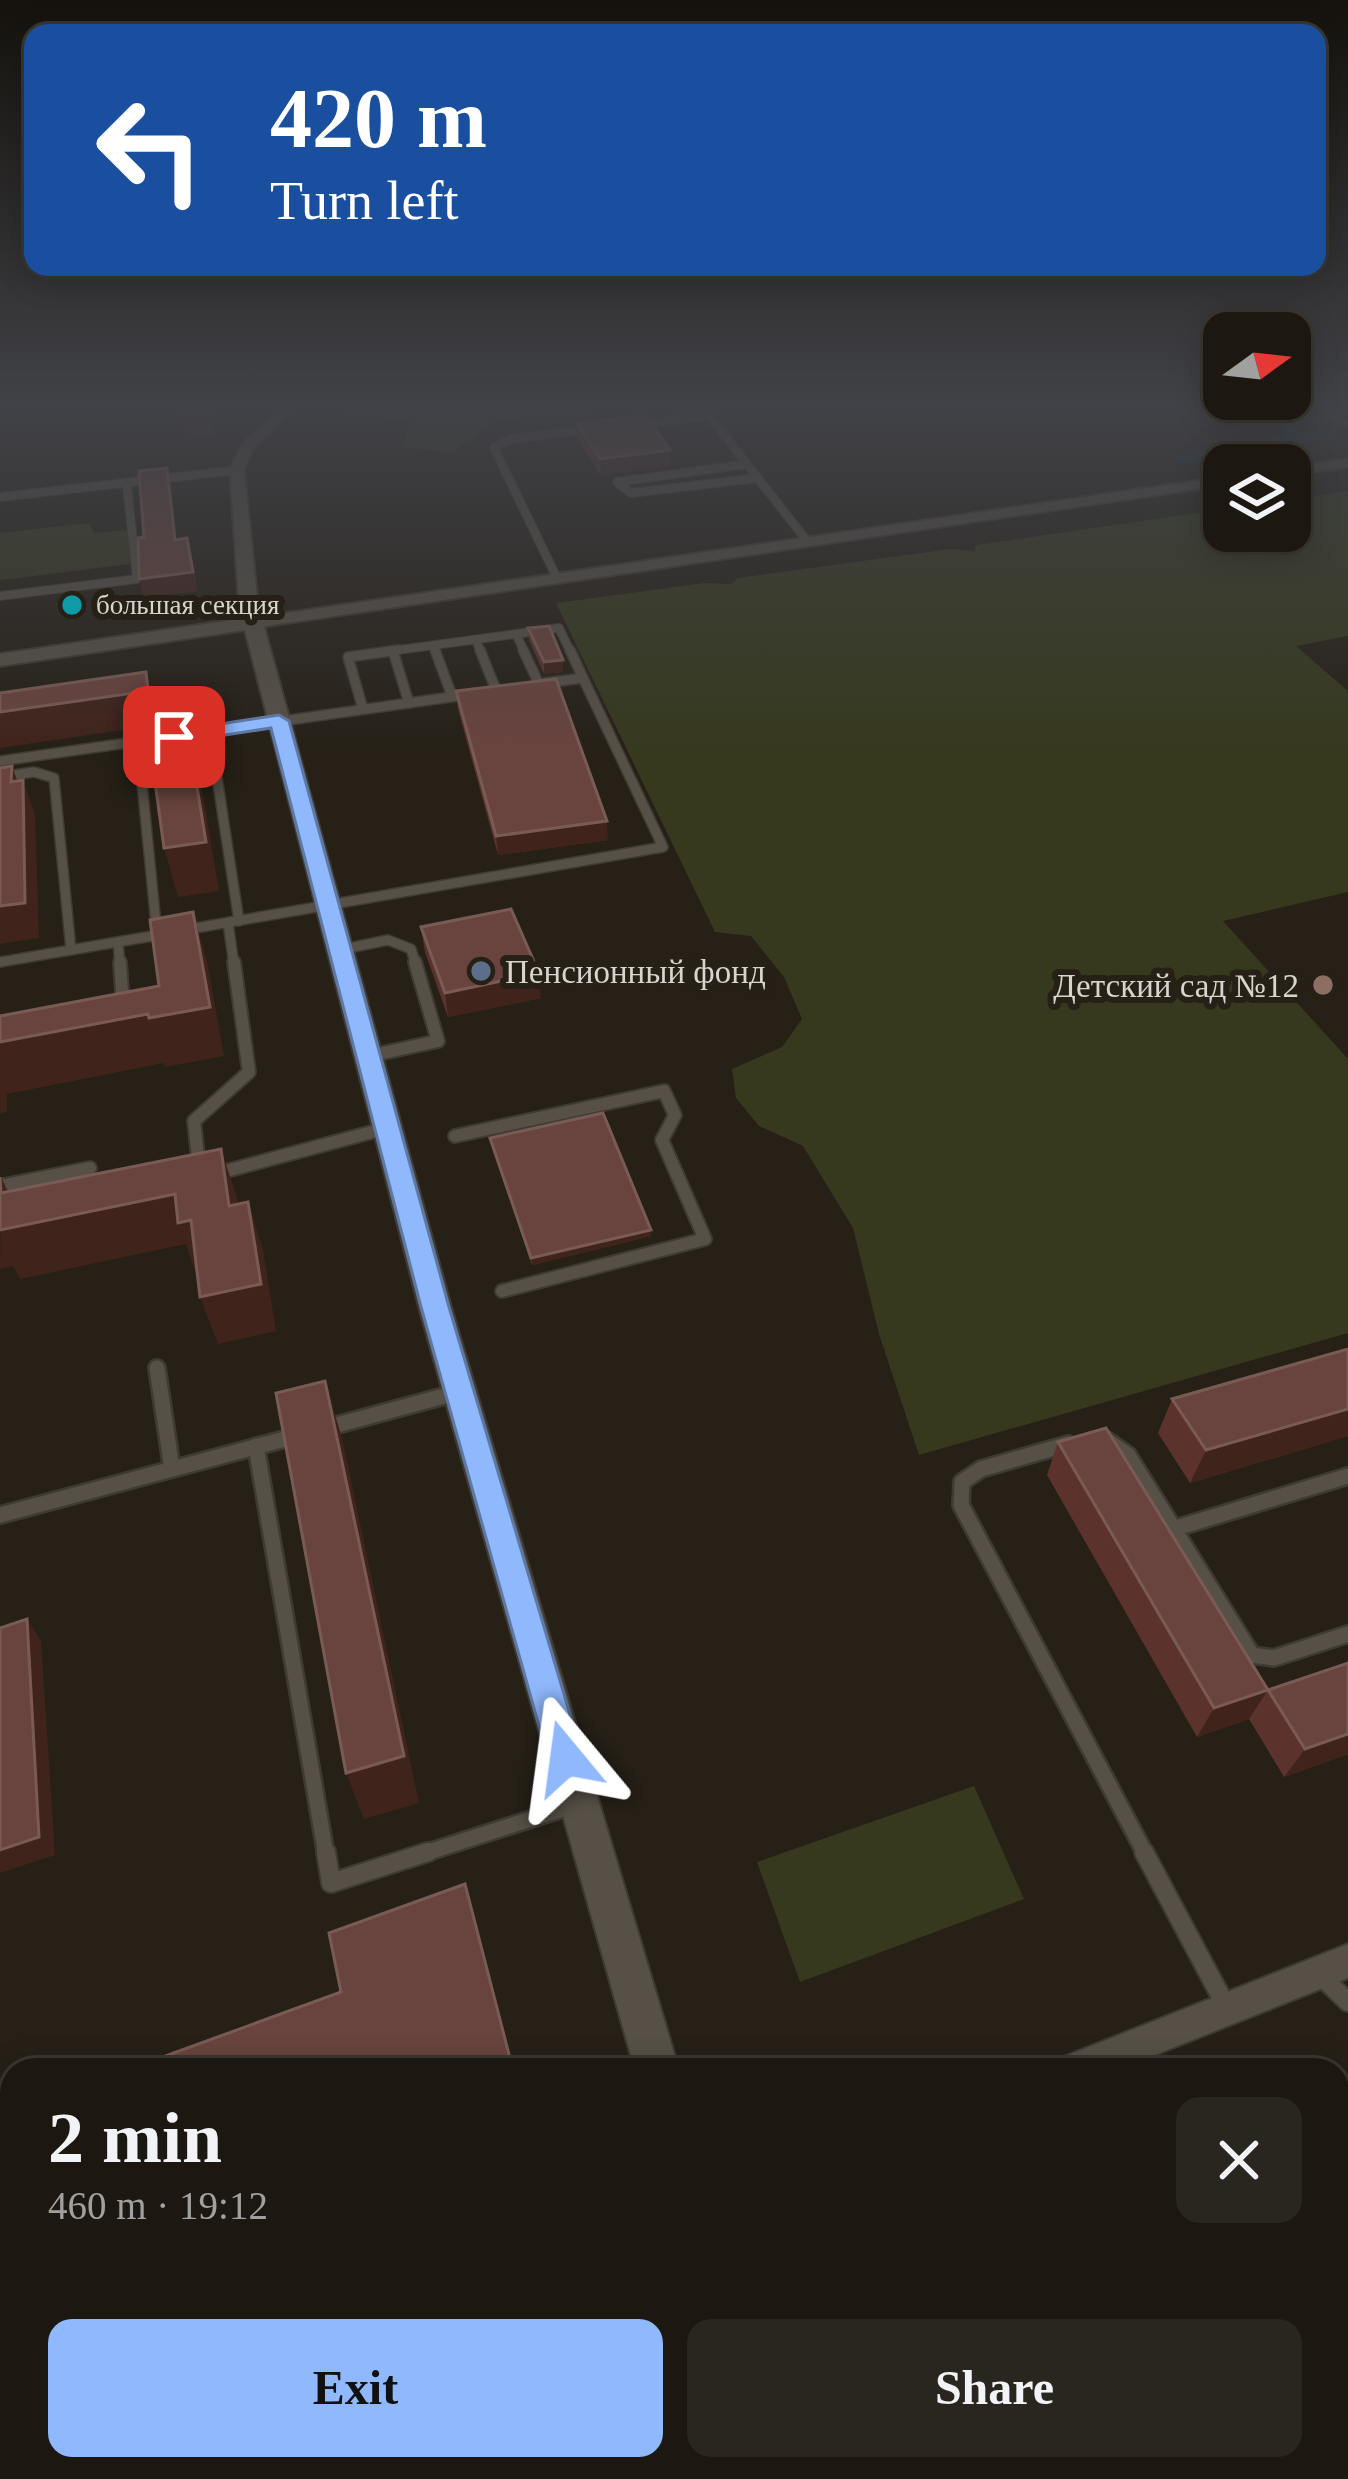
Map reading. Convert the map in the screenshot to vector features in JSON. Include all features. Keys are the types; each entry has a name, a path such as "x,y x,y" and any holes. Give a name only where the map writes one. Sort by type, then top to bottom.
{"street":[{"path":"241,520 247,603 326,906 460,1392 653,2058"},
{"path":"0,660 955,520"},
{"path":"1103,2058 1333,1967"}],"lane":[{"path":"0,596 137,579 131,520"},
{"path":"529,520 556,576"},
{"path":"790,520 807,541"},
{"path":"0,962 663,847 559,628 348,658 363,709"},
{"path":"516,634 539,684"},
{"path":"476,640 496,690"},
{"path":"434,646 452,697"},
{"path":"393,651 410,703"},
{"path":"0,761 583,678"},
{"path":"210,732 248,1072 194,1121 200,1178 388,1128"},
{"path":"138,743 157,935"},
{"path":"0,777 34,772 54,778 71,950"},
{"path":"339,950 388,940 411,949 438,1041 368,1056"},
{"path":"118,942 125,1023"},
{"path":"455,1136 664,1091 675,1115 662,1140 705,1239 502,1291"},
{"path":"0,1186 91,1168"},
{"path":"157,1368 172,1469"},
{"path":"0,1515 460,1392"},
{"path":"1228,2009 962,1505 962,1483 981,1469 1094,1437 1110,1440 1128,1455 1252,1655 1274,1658 1348,1634"},
{"path":"256,1446 331,1883 578,1803"},
{"path":"1173,1529 1348,1476"},
{"path":"1333,1967 1348,2002"}],"green space":[{"path":"1151,520 1203,520 1203,552 1311,552 1311,520 1348,520 1348,636 1296,646 1348,691 1348,892 1223,921 1348,1059 1348,1333 919,1455 879,1334 853,1228 803,1146 759,1126 736,1098 732,1069 782,1047 802,1019 784,977 751,936 715,932 556,603 705,583 731,584 738,578 950,549 974,551 976,545"},
{"path":"89,523 94,533 127,530 130,564 0,580 0,533"},
{"path":"974,1786 1024,1899 800,1982 757,1862"}],"building":[{"path":"143,520 173,520 175,540 187,538 193,572 139,579 138,538 144,537"},
{"path":"549,626 563,660 544,662 528,628"},
{"path":"146,672 148,691 0,712 0,693"},
{"path":"556,679 607,821 496,836 456,691"},
{"path":"182,695 206,842 164,848 144,701"},
{"path":"12,766 11,782 23,780 25,903 0,906 0,768"},
{"path":"511,909 539,973 445,993 421,927"},
{"path":"193,912 210,1007 0,1042 0,1016 159,986 150,920"},
{"path":"603,1113 651,1230 531,1258 490,1138"},
{"path":"221,1149 229,1206 248,1202 261,1284 200,1297 191,1220 178,1223 175,1194 0,1230 0,1177 1,1193"},
{"path":"1348,1349 1348,1409 1206,1450 1172,1399"},
{"path":"325,1381 404,1756 346,1773 276,1393"},
{"path":"1106,1428 1268,1690 1214,1708 1058,1442"},
{"path":"27,1619 39,1837 0,1850 0,1628"},
{"path":"1348,1663 1348,1734 1305,1749 1268,1690"},
{"path":"465,1884 510,2058 160,2058 341,1992 329,1933"}],"place":[{"name":"большая секция","path":"72,605"},
{"name":"Пенсионный фонд","path":"481,971"},
{"name":"Детский сад №12","path":"1323,985"}],"route":[{"path":"174,737 279,721 435,1307 566,1758"}]}
